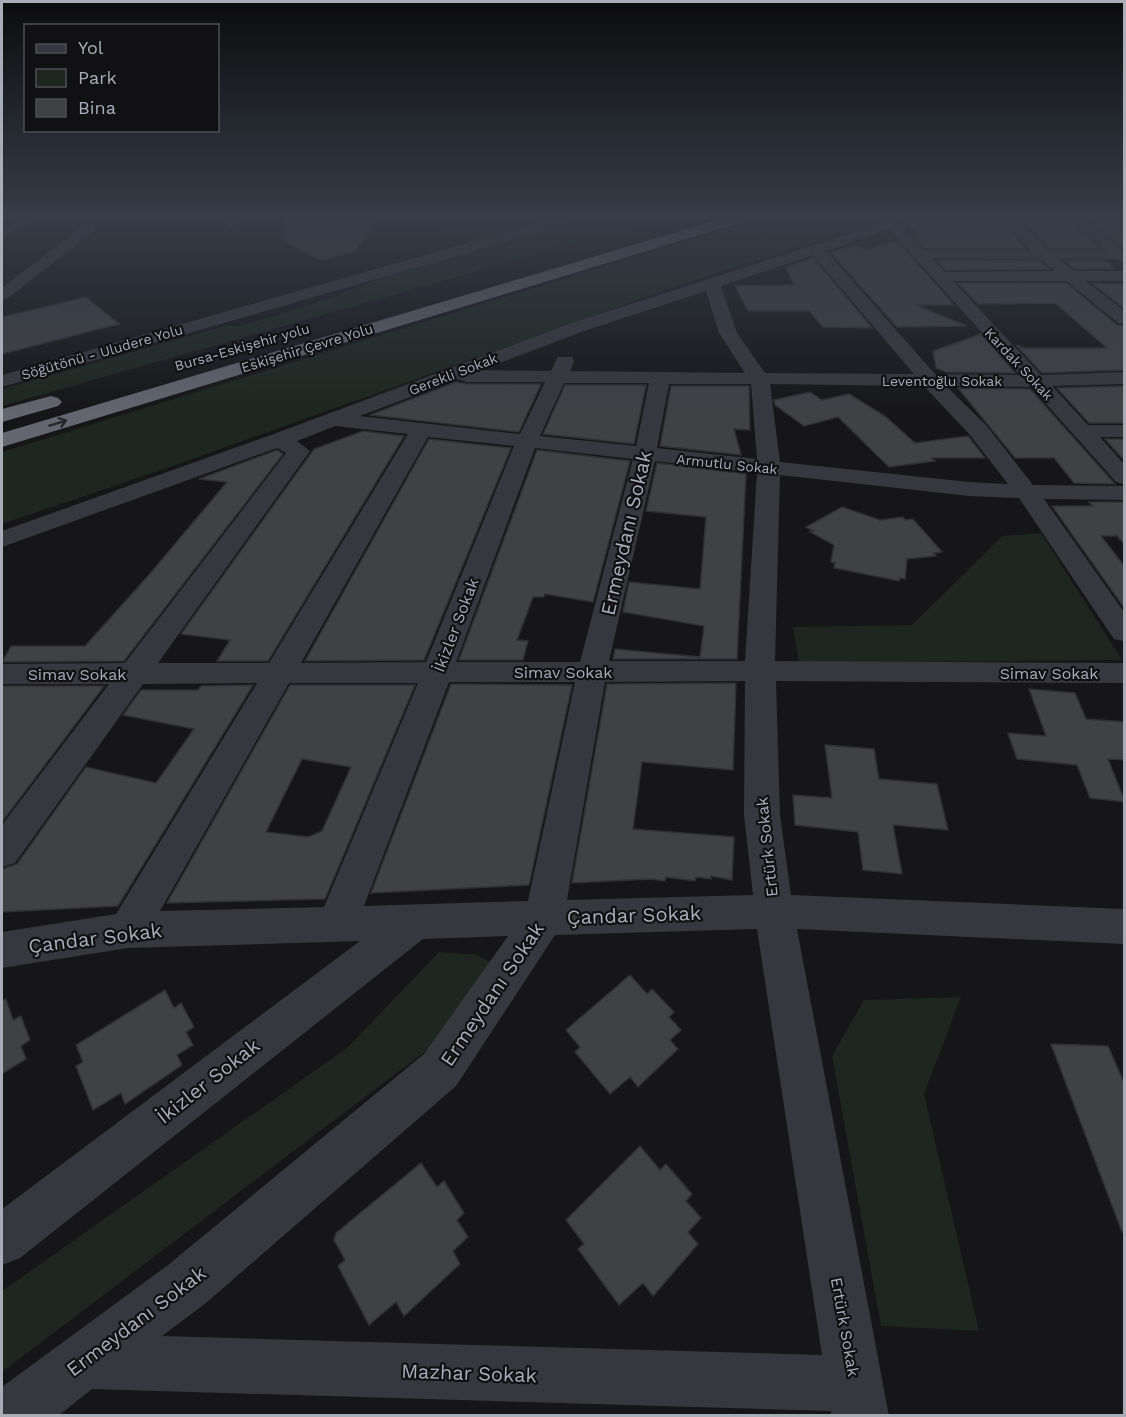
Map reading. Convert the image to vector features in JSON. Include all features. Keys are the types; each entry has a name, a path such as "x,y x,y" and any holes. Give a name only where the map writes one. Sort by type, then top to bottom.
{"highway":[{"path":"406,300 472,281"},
{"name":"Eskişehir Çevre Yolu","path":"2,440 530,281"},
{"path":"2,416 68,397"}],"street":[{"path":"2,295 20,281"},
{"name":"Söğütönü - Uludere Yolu","path":"2,381 348,281"},
{"name":"Gerekli Sokak","path":"2,539 279,440 578,327 720,281"},
{"path":"844,281 930,381 978,430 1026,491 1125,632"},
{"name":"Kardak Sokak","path":"944,281 1125,477"},
{"path":"1077,281 1122,314"},
{"name":"Ertürk Sokak","path":"712,284 729,333 760,380 769,469 760,671 762,815 774,911 858,1400"},
{"name":"İkizler Sokak","path":"337,924 526,443 558,377 578,327"},
{"path":"447,376 660,378"},
{"name":"Leventoğlu Sokak","path":"660,378 930,381 1124,379"},
{"name":"Ermeydanı Sokak","path":"10,1416 188,1284 440,1070 544,918 592,672 645,455 660,378"},
{"name":"Armutlu Sokak","path":"332,420 526,443 969,489 1125,493"},
{"path":"128,930 421,431"},
{"path":"1082,431 1125,431"},
{"path":"2,852 299,451 279,440"},
{"name":"Simav Sokak","path":"2,674 760,671 1125,674"},
{"name":"Çandar Sokak","path":"2,950 128,930 774,911 1125,927"},
{"name":"İkizler Sokak","path":"2,1240 415,922"},
{"name":"Mazhar Sokak","path":"83,1361 858,1400"}],"green space":[{"path":"372,281 441,281 2,406 2,389 225,326 241,326 319,302"},
{"path":"556,281 692,281 170,467 2,524 2,452"},
{"path":"1041,533 1122,660 799,663 793,627 912,625 1002,536"},
{"path":"439,952 477,955 493,964 431,1047 2,1372 2,1291 347,1048"},
{"path":"961,997 924,1094 979,1331 881,1326 832,1056 864,1000"}],"building":[{"path":"792,281 832,281 872,328 823,327 809,311 748,311 735,286 794,285"},
{"path":"856,281 933,281 954,305 916,305 967,326 897,327"},
{"path":"958,283 1066,283 1117,325 1125,326 1125,370 1042,373 1016,345 1024,348 1107,348 1055,303 978,304"},
{"path":"1092,283 1125,284 1125,309"},
{"path":"86,297 119,324 2,354 2,317"},
{"path":"981,334 1015,373 946,372 936,368 933,351"},
{"path":"456,382 541,384 519,432 370,415"},
{"path":"565,385 646,385 634,444 543,434"},
{"path":"671,386 749,386 750,430 734,429 741,455 660,446"},
{"path":"1124,386 1125,423 1089,423 1057,388"},
{"path":"958,388 1030,389 1115,484 1074,483 1054,458 1015,458"},
{"path":"810,392 822,400 849,394 885,416 915,443 968,436 985,458 931,458 935,461 889,467 838,417 804,426 775,405 774,400"},
{"path":"363,431 404,436 268,661 217,661 230,640 181,634 314,449"},
{"path":"429,439 511,448 424,660 305,661"},
{"path":"1105,439 1125,439 1125,461"},
{"path":"277,450 283,454 124,661 2,662 11,646 85,646 148,576 227,482 199,479"},
{"path":"537,450 630,461 593,602 545,594 544,597 533,597 517,640 528,641 523,660 459,660"},
{"path":"657,463 746,474 737,659 613,659 615,649 700,657 704,626 623,612 629,582 700,589 706,517 646,511"},
{"path":"1089,502 1125,502 1125,545 1117,536 1101,536 1125,567 1125,609 1052,506 1093,506"},
{"path":"842,507 880,520 903,517 905,520 913,519 942,552 934,553 936,556 907,559 905,579 900,578 899,581 834,568 835,563 831,562 834,545 810,532 813,531 806,527"},
{"path":"736,683 733,770 642,762 633,829 734,837 732,880 711,876 711,879 696,877 695,881 666,877 665,881 651,879 572,883 607,684"},
{"path":"451,684 572,685 529,885 371,893"},
{"path":"253,685 118,906 2,912 2,869 17,864 86,767 156,783 194,729 123,715 141,690 198,690 201,686"},
{"path":"290,685 415,685 325,899 167,903","holes":["302,759 351,767 322,831 308,837 266,832"]},
{"path":"2,686 104,686 2,822"},
{"path":"1029,689 1075,693 1086,719 1125,722 1125,760 1108,759 1125,802 1090,798 1077,765 1017,759 1008,733 1046,736"},
{"path":"825,745 874,749 879,779 937,784 948,830 893,825 902,874 863,870 858,832 795,825 793,795 832,798"},
{"path":"630,975 647,994 652,989 674,1012 669,1017 681,1030 670,1040 678,1049 638,1087 630,1077 610,1094 575,1052 580,1047 566,1030"},
{"path":"165,990 174,1008 181,1003 194,1027 186,1032 193,1045 177,1055 182,1065 125,1104 121,1093 93,1110 76,1066 83,1062 76,1045"},
{"path":"6,999 13,1020 21,1016 30,1040 21,1046 26,1059 2,1074 2,1000"},
{"path":"1051,1044 1108,1046 1125,1085 1125,1232 1122,1232"},
{"path":"640,1146 660,1170 666,1164 692,1194 686,1201 701,1218 688,1232 698,1244 653,1296 643,1283 619,1305 578,1249 584,1244 566,1220"},
{"path":"421,1163 437,1187 444,1181 464,1213 457,1220 468,1237 453,1251 460,1264 404,1316 396,1302 369,1325 338,1266 345,1260 334,1240 336,1233"}]}
